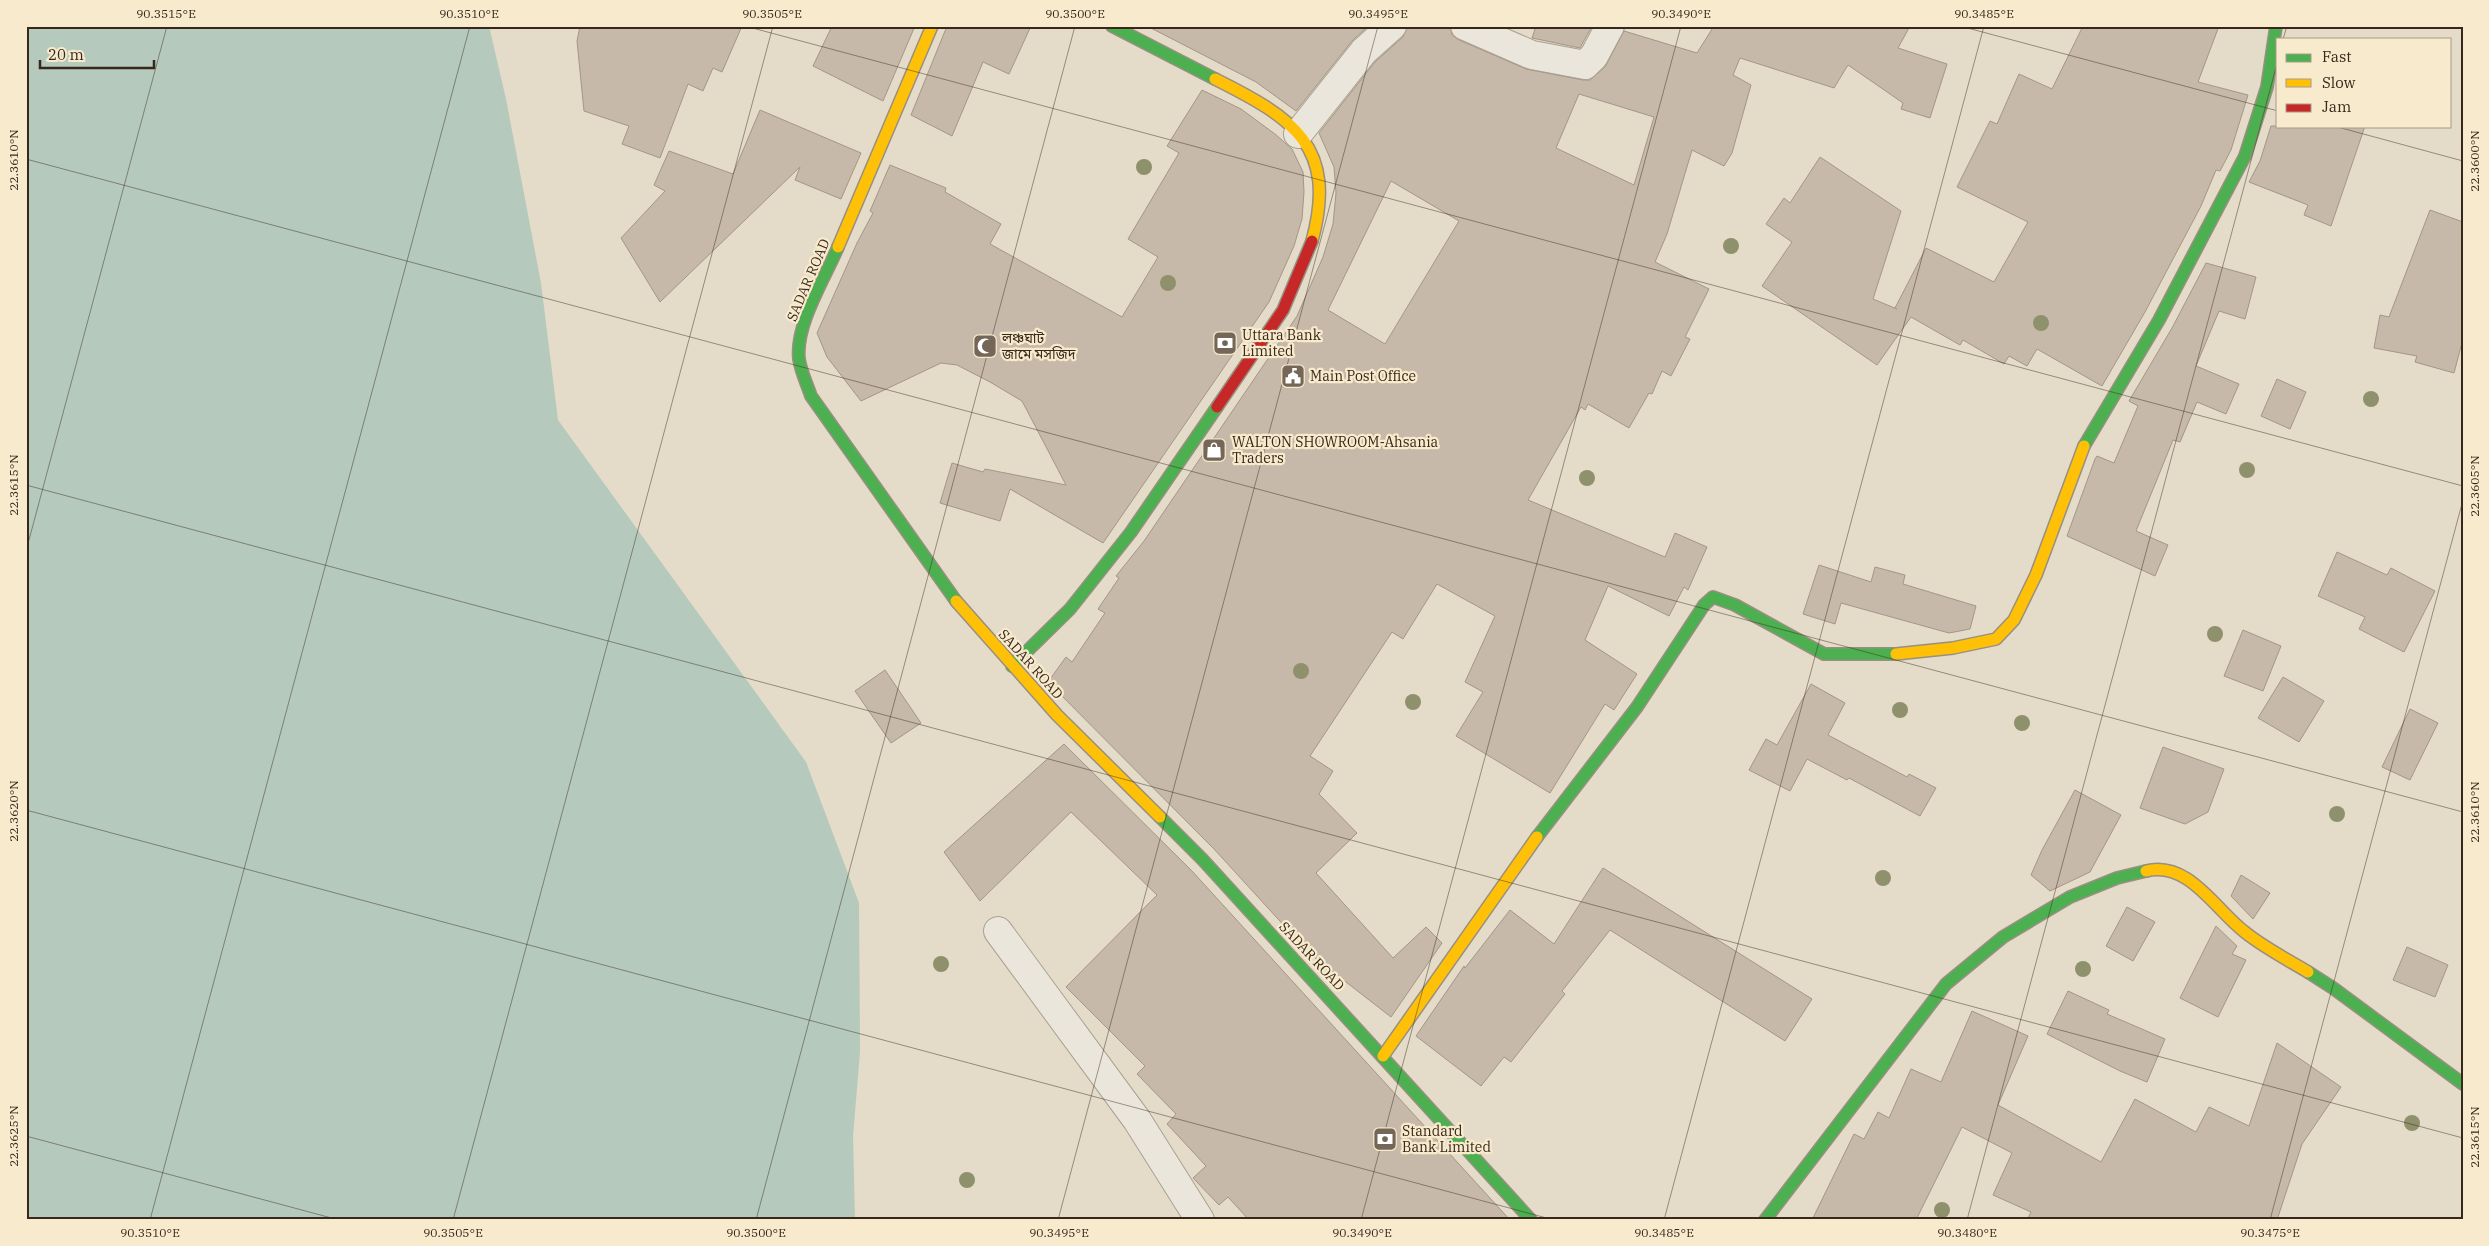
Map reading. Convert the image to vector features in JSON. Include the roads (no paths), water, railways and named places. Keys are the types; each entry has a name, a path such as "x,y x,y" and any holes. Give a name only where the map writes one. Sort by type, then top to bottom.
{"street":[{"name":"SADAR ROAD","path":"932,26 823,282 811,304 802,329 799,358 812,396 951,596 1012,666 1064,722 1203,860 1531,1220"},
{"path":"1012,666 1070,609 1131,532 1284,310 1309,252 1317,222 1320,192 1318,168 1305,140 1249,96 1112,26"},
{"path":"1298,134 1364,52 1392,26"},
{"path":"1465,26 1532,55 1585,65 1594,56 1610,26"},
{"path":"1383,1056 1516,863 1637,707 1704,605 1713,598 1734,605 1824,654 1886,655 1953,648 1996,639 2014,620 2036,575 2081,452 2159,320 2245,156 2267,88 2276,26"},
{"path":"1765,1220 1946,984 2003,937 2070,897 2117,878 2157,868 2184,877 2211,898 2245,933 2333,988 2463,1084"},
{"path":"998,931 1137,1120 1200,1220"}],"place":[{"name":"Uttara Bank Limited","path":"1225,343"},
{"name":"লঞ্চঘাট জামে মসজিদ","path":"985,346"},
{"name":"Main Post Office","path":"1293,376"},
{"name":"WALTON SHOWROOM-Ahsania Traders","path":"1214,450"},
{"name":"Standard Bank Limited","path":"1385,1139"}]}
